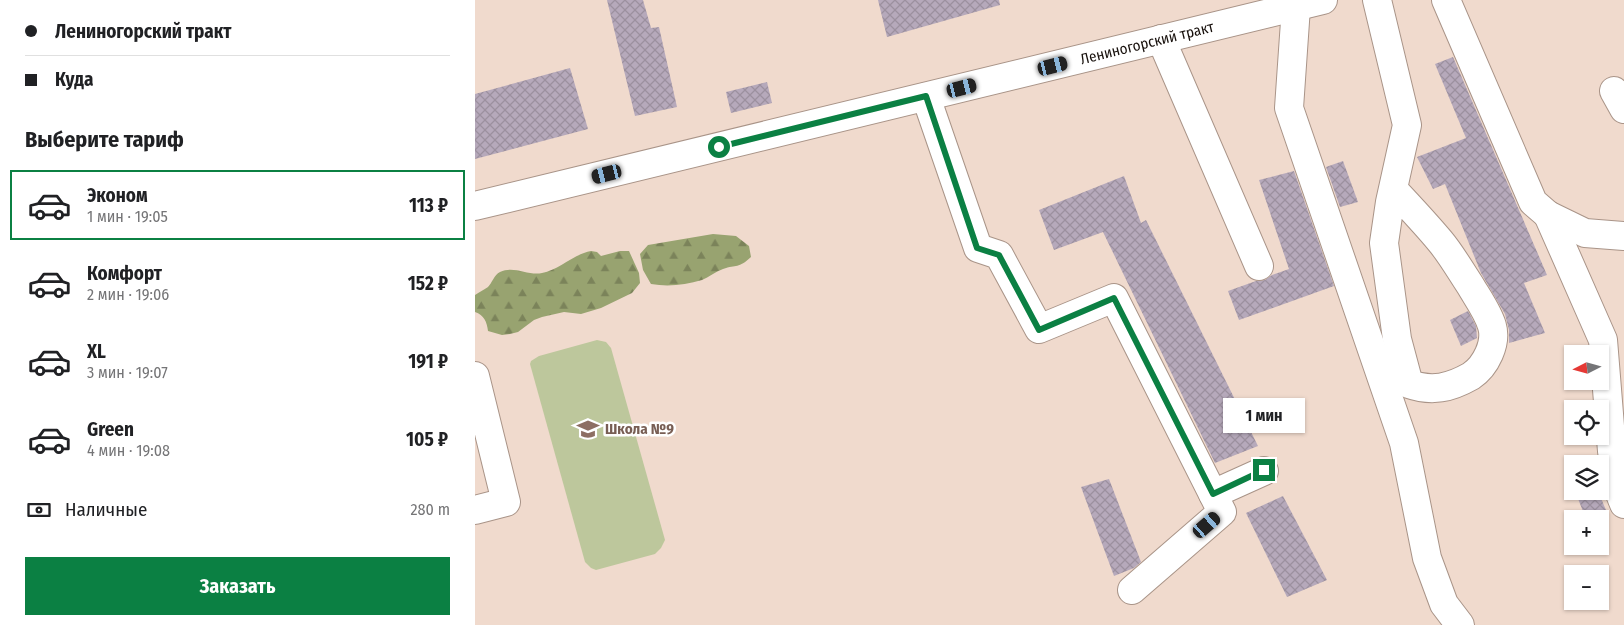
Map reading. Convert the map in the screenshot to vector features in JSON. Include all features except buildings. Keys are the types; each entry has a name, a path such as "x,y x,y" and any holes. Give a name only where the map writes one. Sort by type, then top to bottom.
{"main road":[{"name":"Лениногорский тракт","path":"475,206 1323,0"},
{"path":"1377,0 1407,125 1393,189 1384,243 1397,339 1409,384 1421,388 1442,389 1460,382 1475,373 1493,344 1492,326 1479,300 1440,241 1393,189"},
{"path":"1446,0 1533,202 1548,215 1585,232 1624,236"},
{"path":"1296,7 1289,108 1404,443 1427,558 1444,604 1460,625"},
{"path":"1161,39 1259,266"},
{"path":"926,96 977,248 999,255 1039,330 1114,298 1222,512 1132,590"},
{"path":"1548,215 1603,340 1612,451 1618,489 1624,504"},
{"path":"475,376 506,502 475,510"},
{"path":"1213,494 1264,470"}],"green space":[{"path":"713,234 736,236 749,246 751,257 740,265 723,269 696,282 670,285 651,284 643,270 640,254 648,245"},
{"path":"591,251 597,252 601,256 620,251 629,251 639,273 640,283 632,293 601,308 581,314 564,312 542,317 534,320 518,332 502,335 488,331 485,319 475,312 475,295 488,287 500,272 516,270 537,274 542,273"},
{"path":"597,340 606,342 611,348 665,540 655,554 596,570 585,562 530,364 531,361 539,356"}],"place":[{"name":"Школа №9","path":"588,429"}],"route":[{"path":"719,147 926,96 977,248 999,255 1039,330 1114,298 1213,494 1264,470"}]}
